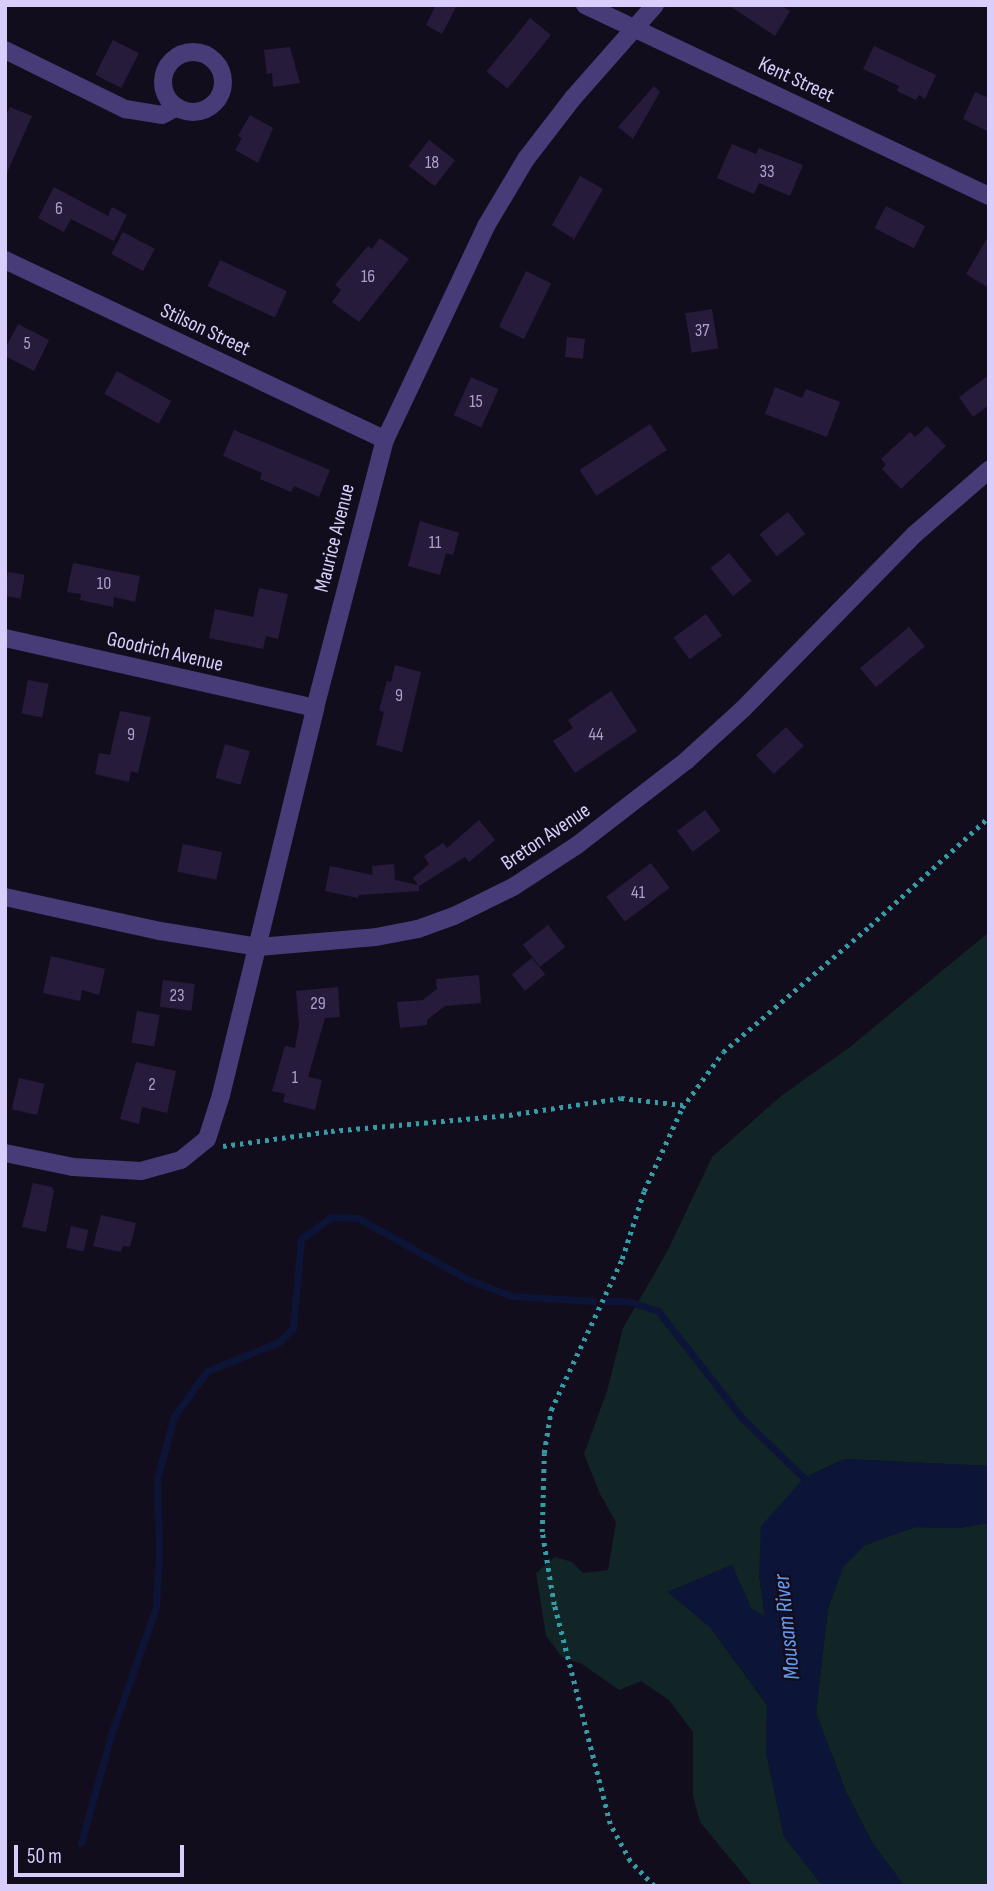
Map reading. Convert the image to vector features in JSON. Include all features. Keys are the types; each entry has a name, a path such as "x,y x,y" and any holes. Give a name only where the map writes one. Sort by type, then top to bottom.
{"street":[{"name":"Kent Street","path":"585,5 989,196"},
{"name":"Maurice Avenue","path":"201,1147 221,1095 315,708 385,440 474,251 513,181 573,98 655,5"},
{"path":"5,50 125,109 162,115 177,107"},
{"name":"Stilson Street","path":"5,260 385,440"},
{"name":"Breton Avenue","path":"5,897 160,931 258,947 328,943 418,929 483,903 534,873 629,808 686,761 743,709 915,534 989,470"},
{"name":"Goodrich Avenue","path":"5,638 315,708"},
{"path":"5,1153 73,1167 141,1171 181,1160 201,1147"}],"path":[{"path":"654,1886 630,1861 610,1824 597,1783 575,1679 554,1605 542,1532 544,1453 551,1410 622,1259 644,1191 684,1106 723,1052 870,926 989,817"},
{"path":"201,1147 234,1146 331,1130 509,1115 621,1098 684,1106"}],"green space":[{"path":"989,932 989,1466 844,1459 804,1478 792,1492 759,1575 765,1617 751,1608 732,1565 668,1592 710,1627 767,1705 766,1752 784,1837 823,1886 752,1885 700,1822 693,1796 693,1732 669,1700 641,1681 619,1690 582,1664 562,1657 546,1636 536,1573 555,1557 572,1562 583,1573 608,1570 616,1522 600,1494 584,1454 607,1391 623,1328 668,1250 712,1157 781,1096 850,1047"},
{"path":"989,1523 989,1886 904,1886 872,1842 846,1792 816,1713 828,1608 843,1567 865,1545 915,1527 959,1528"}],"water":[{"name":"Mousam River","path":"844,1459 989,1466 989,1523 959,1528 915,1527 865,1545 843,1567 828,1608 816,1713 846,1792 872,1842 904,1886 823,1886 784,1837 766,1752 767,1704 710,1627 668,1592 732,1565 751,1608 765,1616 759,1575 761,1526 804,1478"}],"building":[{"path":"436,5 457,5 442,34 426,25"},
{"path":"728,5 781,5 790,11 775,36"},
{"path":"530,18 551,35 508,89 487,72"},
{"path":"113,40 139,53 121,88 95,75"},
{"path":"874,46 936,75 925,99 919,95 916,100 897,91 899,86 863,69"},
{"path":"290,47 300,83 273,87 272,73 267,74 264,50"},
{"path":"654,86 660,92 633,139 618,127"},
{"path":"975,92 989,98 989,132 963,119"},
{"path":"10,107 32,116 5,177 5,117"},
{"path":"250,115 273,128 258,163 235,150 242,138 238,136"},
{"path":"429,140 455,160 435,186 409,166"},
{"path":"732,144 756,154 759,148 803,165 790,196 759,183 754,194 717,178"},
{"path":"580,176 603,189 573,241 573,235 572,238 552,225"},
{"path":"54,187 108,216 112,207 127,215 114,241 71,219 64,232 38,218"},
{"path":"886,206 925,226 914,248 875,228"},
{"path":"123,232 155,249 143,271 111,254"},
{"path":"989,235 989,288 966,274"},
{"path":"380,238 409,259 359,322 332,302 341,290 335,285 368,246 372,249"},
{"path":"220,260 287,291 275,318 208,286"},
{"path":"526,271 551,283 524,339 499,327"},
{"path":"712,309 718,349 692,353 685,313"},
{"path":"18,324 49,340 34,371 5,356 5,349"},
{"path":"567,337 585,339 583,359 565,357"},
{"path":"117,371 171,401 159,424 104,394"},
{"path":"989,375 989,405 973,417 959,397"},
{"path":"471,377 498,389 481,428 454,415"},
{"path":"775,387 802,398 806,389 840,402 827,437 765,414"},
{"path":"650,424 667,450 596,496 580,470"},
{"path":"927,426 946,446 901,489 882,469 886,465 881,459 910,432 915,437"},
{"path":"234,430 330,470 319,497 294,486 291,492 260,479 262,473 223,456"},
{"path":"788,512 805,534 777,556 760,534"},
{"path":"420,521 459,533 453,555 446,553 440,575 408,566"},
{"path":"729,553 752,581 733,596 710,568"},
{"path":"73,563 140,576 135,602 114,597 113,607 80,600 81,594 67,592"},
{"path":"8,572 25,575 21,599 5,596"},
{"path":"259,588 288,594 278,639 266,636 263,649 209,638 215,609 253,617"},
{"path":"706,614 722,636 690,659 674,638"},
{"path":"909,627 925,646 876,687 860,668"},
{"path":"395,665 421,672 402,752 376,745 384,712 379,710 387,681 391,682"},
{"path":"28,680 49,684 42,717 22,713"},
{"path":"611,691 637,731 575,773 553,741 573,728 568,720"},
{"path":"120,711 151,717 138,773 131,771 129,782 95,774 99,753 110,755"},
{"path":"786,727 804,746 774,774 756,755"},
{"path":"225,744 250,751 240,785 215,778"},
{"path":"705,810 721,831 693,852 677,831"},
{"path":"479,820 495,840 469,862 465,857 419,886 419,891 359,895 358,898 325,891 330,866 373,875 372,866 394,864 395,880 418,885 413,878 429,864 424,856 443,843 447,848"},
{"path":"183,844 222,852 216,880 177,871"},
{"path":"651,863 670,888 625,921 606,897"},
{"path":"548,925 565,947 540,967 523,945"},
{"path":"51,956 105,969 99,995 82,990 80,1001 43,993"},
{"path":"532,958 545,974 525,991 512,974"},
{"path":"479,975 481,1003 445,1006 427,1020 427,1025 400,1028 397,1002 423,1000 437,989 436,979"},
{"path":"163,980 195,984 191,1011 160,1007"},
{"path":"338,987 340,1017 325,1018 308,1077 322,1080 315,1110 283,1102 285,1094 272,1091 285,1046 295,1048 299,1025 296,991"},
{"path":"137,1011 160,1015 154,1047 131,1043"},
{"path":"136,1062 176,1071 167,1113 142,1107 139,1124 120,1119"},
{"path":"19,1078 44,1084 37,1115 12,1109"},
{"path":"33,1183 52,1187 54,1191 46,1232 22,1227"},
{"path":"101,1215 136,1223 130,1247 123,1246 121,1252 93,1246"},
{"path":"71,1226 89,1230 84,1251 66,1247"}],"waterway":[{"path":"81,1843 112,1732 156,1607 159,1552 157,1479 174,1416 207,1371 279,1342 293,1328 301,1239 331,1217 358,1218 467,1279 512,1296 593,1301"},
{"path":"606,1301 627,1301 658,1311 741,1417 804,1478 807,1486"}]}
